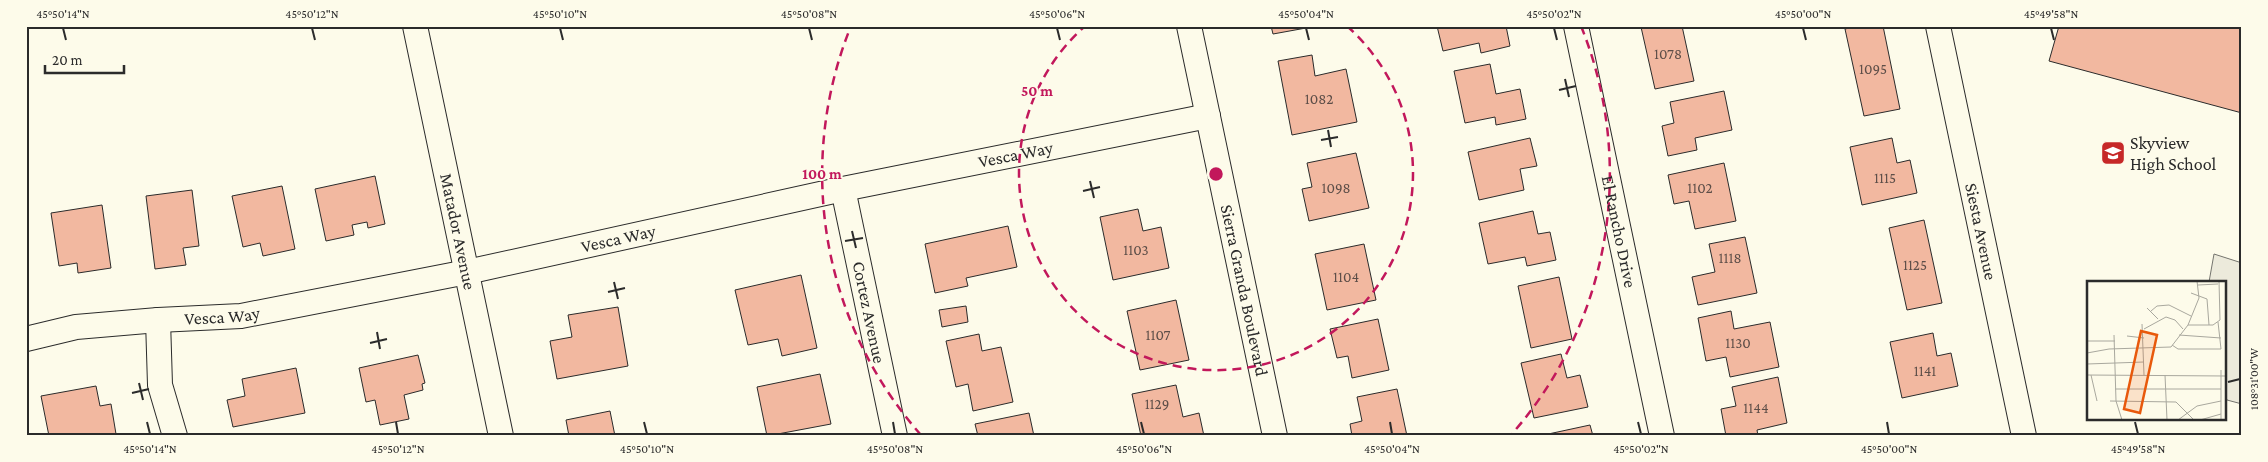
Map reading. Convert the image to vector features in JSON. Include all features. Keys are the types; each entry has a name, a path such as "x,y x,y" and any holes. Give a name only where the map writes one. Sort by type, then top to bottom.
{"street":[{"name":"Matador Avenue","path":"415,26 501,436"},
{"name":"Sierra Granda Boulevard","path":"1189,26 1275,436"},
{"name":"El Rancho Drive","path":"1576,26 1662,436"},
{"name":"Siesta Avenue","path":"1938,26 2024,436"},
{"name":"Vesca Way","path":"26,339 76,327 158,320 241,316 467,272 843,189 1208,116"},
{"name":"Cortez Avenue","path":"843,189 894,436"},
{"path":"158,320 160,385 175,436"}],"shaded area":[{"path":"2214,254 2242,263 2242,404 2227,400 2226,398 2226,281 2209,281"}],"building":[{"path":"1271,26 1306,26 1306,28 1273,34"},
{"path":"1437,26 1506,26 1510,46 1481,53 1479,43 1443,51"},
{"path":"1682,26 1694,81 1655,89 1641,27"},
{"path":"1858,26 1883,26 1900,109 1864,116 1845,29"},
{"path":"2059,26 2242,26 2242,113 2049,61"},
{"path":"1312,55 1315,76 1346,69 1357,122 1292,135 1278,61"},
{"path":"1490,64 1496,94 1520,89 1526,119 1496,125 1495,117 1465,123 1454,71"},
{"path":"1724,91 1732,130 1695,138 1697,150 1668,156 1662,126 1674,123 1670,102"},
{"path":"1530,138 1537,166 1520,169 1524,190 1479,200 1468,152"},
{"path":"1892,138 1897,163 1910,160 1917,193 1862,205 1850,147"},
{"path":"1356,153 1369,208 1309,221 1302,189 1312,187 1307,163"},
{"path":"1724,163 1736,221 1695,229 1689,201 1674,204 1668,175"},
{"path":"375,176 385,224 368,228 367,222 352,225 354,235 326,241 315,189"},
{"path":"282,186 295,249 263,256 260,243 243,247 232,196"},
{"path":"192,190 199,246 183,248 186,265 155,269 146,196"},
{"path":"102,205 111,268 78,273 77,263 59,266 51,213"},
{"path":"1138,209 1143,231 1161,227 1169,268 1113,280 1100,217"},
{"path":"1533,211 1538,234 1550,232 1556,260 1527,266 1525,257 1488,264 1479,223"},
{"path":"1924,220 1942,303 1907,310 1889,228"},
{"path":"1008,226 1017,267 966,278 968,286 935,293 925,244"},
{"path":"1745,237 1757,293 1698,305 1692,277 1715,272 1709,244"},
{"path":"1364,244 1376,300 1327,310 1315,254"},
{"path":"801,275 817,348 782,356 778,339 748,345 735,290"},
{"path":"1559,277 1572,339 1531,348 1518,286"},
{"path":"1176,300 1189,360 1140,370 1127,311"},
{"path":"966,306 968,322 942,327 939,310"},
{"path":"618,307 628,366 557,379 550,341 572,337 568,315"},
{"path":"1731,311 1734,329 1770,322 1779,367 1730,377 1726,357 1706,361 1698,318"},
{"path":"1378,319 1389,370 1352,378 1348,356 1337,358 1330,329"},
{"path":"1933,333 1937,356 1951,353 1958,386 1902,398 1890,342"},
{"path":"979,334 982,351 1001,347 1013,402 973,411 968,384 956,387 946,341"},
{"path":"1561,354 1567,378 1580,375 1588,407 1534,418 1521,363"},
{"path":"418,355 425,383 422,384 423,390 404,395 409,419 380,425 375,400 366,402 359,368"},
{"path":"296,368 305,413 233,427 227,400 245,396 242,379"},
{"path":"820,374 831,424 767,436 757,387"},
{"path":"1778,377 1787,423 1757,430 1758,436 1726,436 1721,409 1736,406 1732,387"},
{"path":"1176,385 1183,417 1199,413 1204,436 1141,436 1132,394"},
{"path":"96,386 100,406 111,404 116,434 49,436 41,396"},
{"path":"1397,389 1407,436 1352,436 1350,424 1362,421 1357,397"},
{"path":"610,411 615,436 569,436 566,420"},
{"path":"1029,413 1034,436 978,436 975,424"},
{"path":"1590,425 1593,436 1539,436"}],"place":[{"name":"Skyview High School","path":"2113,153"}]}
